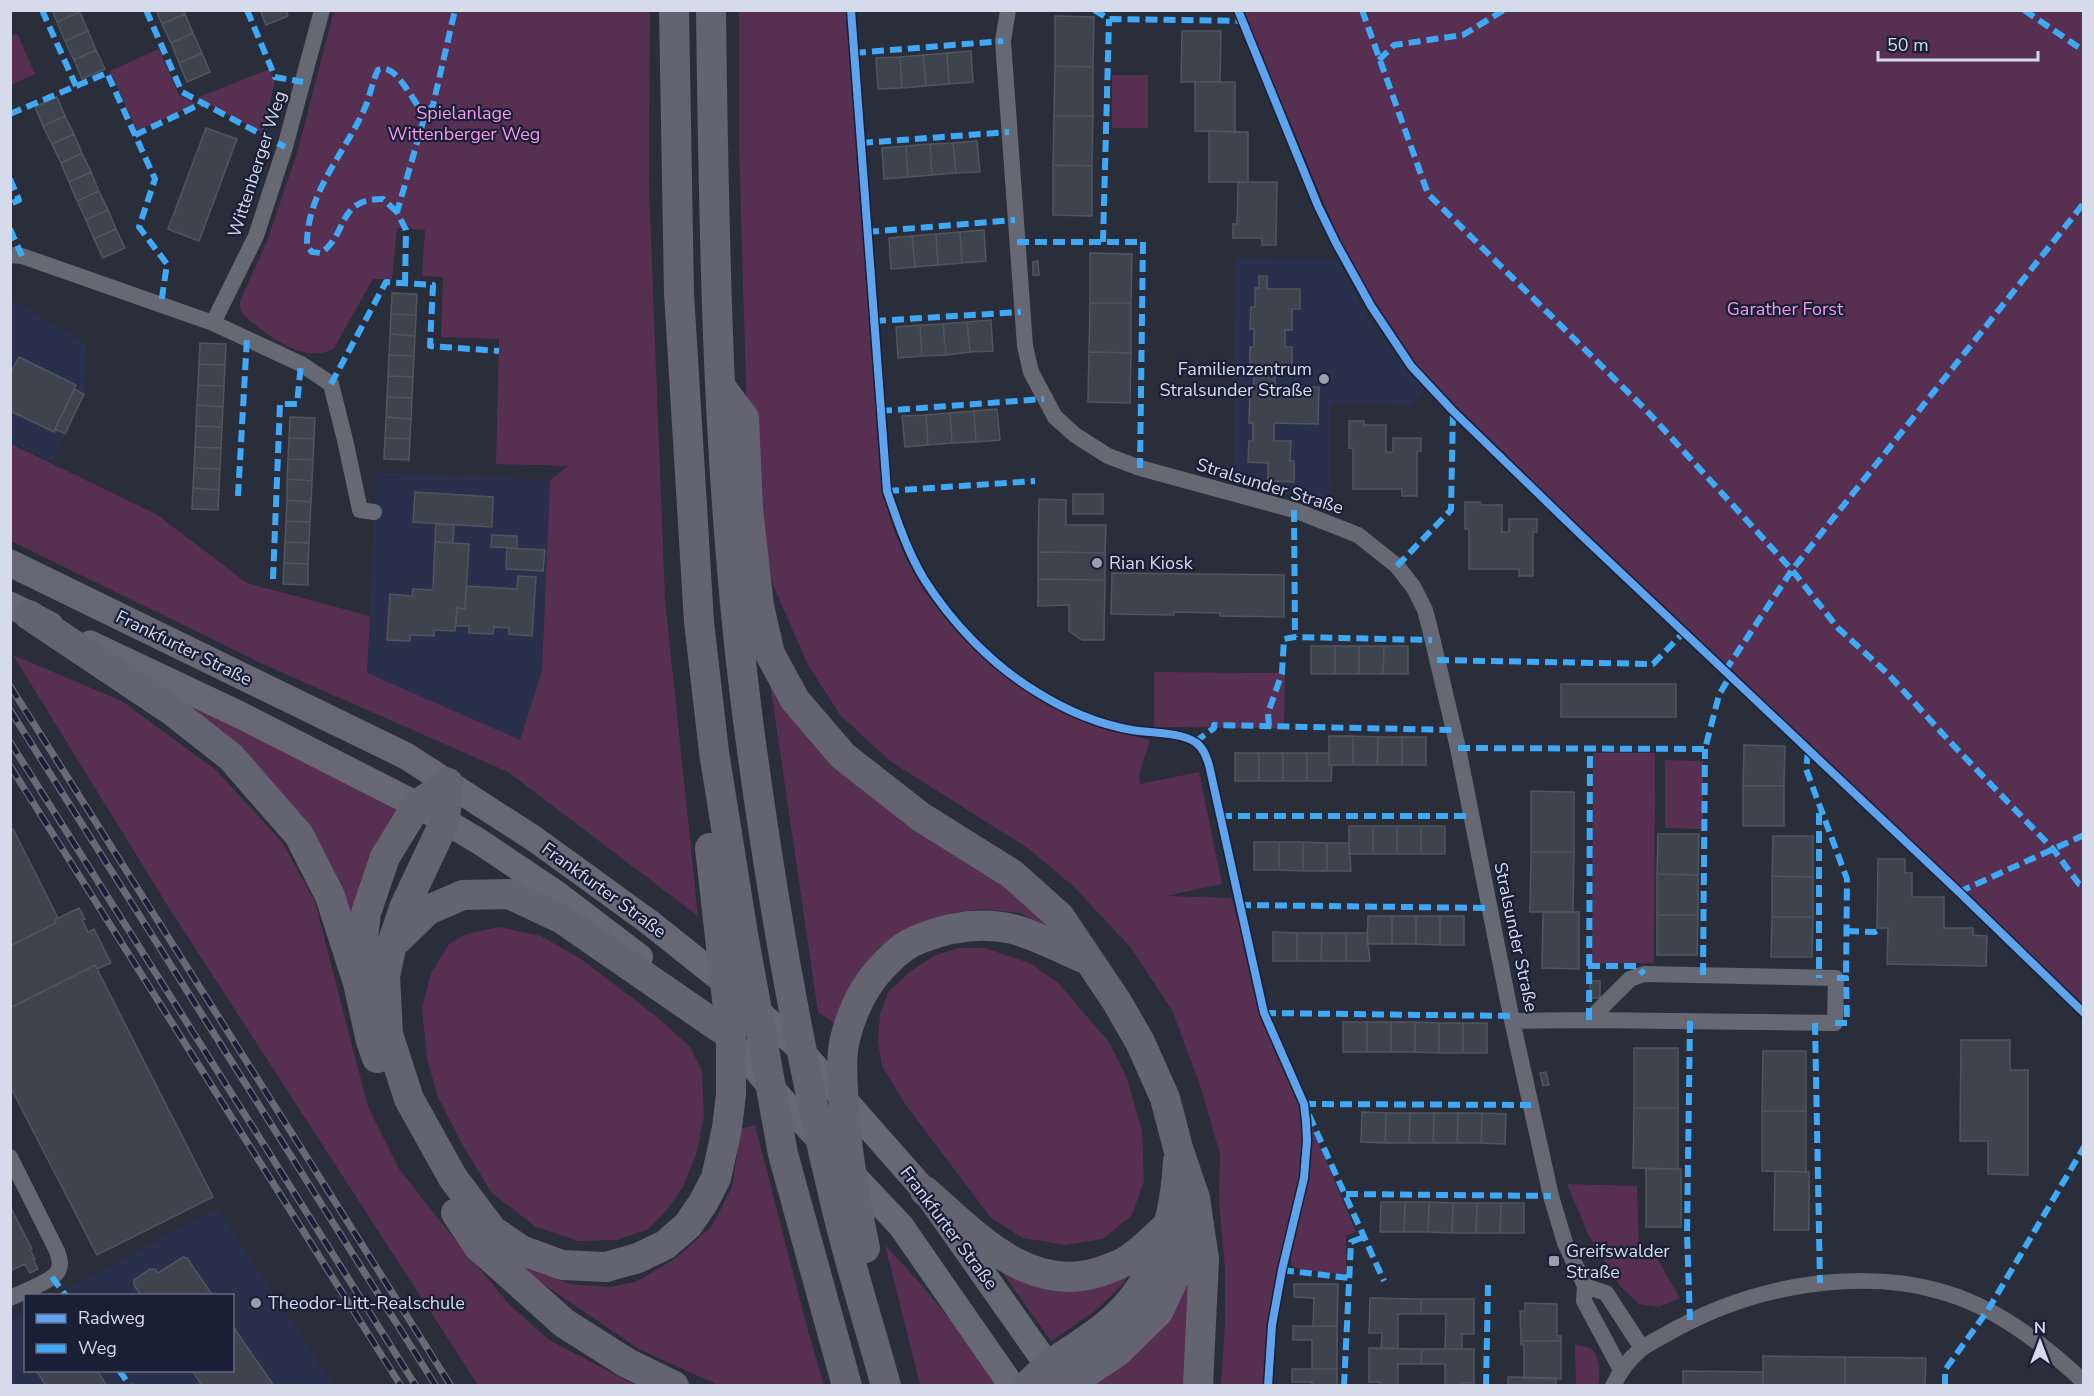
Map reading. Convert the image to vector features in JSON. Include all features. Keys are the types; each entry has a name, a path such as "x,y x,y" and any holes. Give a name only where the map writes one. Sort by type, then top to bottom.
{"highway":[{"path":"674,10 679,293 699,622 714,752 743,934 783,1155 847,1386"},
{"path":"711,10 713,171 720,386 729,520 749,725 788,977 813,1103 838,1214 886,1386"},
{"path":"720,386 744,418 748,509 759,606 770,654 795,700 843,756 921,817 1012,874 1059,916 1140,1042 1164,1098 1178,1148 1196,1198 1204,1259 1198,1386"},
{"name":"Frankfurter Straße","path":"10,563 406,756 448,783"},
{"path":"20,610 171,710 231,757 299,835 330,896 358,982 371,1041 395,1108 420,1158 478,1246 564,1323 627,1362 674,1386"},
{"name":"Frankfurter Straße","path":"20,610 238,714 417,805"},
{"path":"448,783 445,821 404,908 392,944 385,976 388,1034 410,1099 453,1178 492,1230 521,1250 562,1265 606,1266 638,1258 665,1245 688,1225 716,1178 727,1128 731,1094 731,1035 702,786 714,752"},
{"path":"358,982 366,913 385,856 417,805 448,783"},
{"path":"392,944 428,910 463,895 509,894 562,919 720,1028"},
{"path":"870,1328 880,1301 865,1246 844,1129 842,1077 845,1036 856,1007 875,973 910,942 933,933 959,927 1012,929 1088,960"},
{"path":"1059,1379 1134,1299 1150,1276 1170,1224 1175,1202 1178,1148"},
{"path":"925,1191 989,1247 1022,1266 1061,1277 1078,1278 1128,1260 1170,1224"},
{"path":"1027,1386 1059,1379 1117,1352 1158,1312 1183,1259 1196,1198"}],"main road":[{"name":"Frankfurter Straße","path":"448,783 536,840 649,922 723,981 797,1046 925,1191 1059,1379"},
{"name":"Frankfurter Straße","path":"417,805 556,893 657,970 720,1028 783,1102 901,1226 1012,1386"}],"street":[{"name":"Wittenberger Weg","path":"213,323 256,236 285,147 322,10"},
{"name":"Stralsunder Straße","path":"1008,10 1003,41 1021,312 1031,372 1055,417 1075,435 1108,456 1140,468 1294,510 1358,535 1397,566 1414,588 1425,610 1458,748 1551,1196 1566,1243 1585,1286 1584,1302 1621,1370"},
{"path":"10,255 22,256 213,323 301,364 331,384 360,510 374,512"},
{"path":"1513,1021 1835,1023 1836,978 1644,974 1630,979 1589,1020"},
{"path":"10,1157 60,1260 58,1271 52,1277 10,1298"},
{"path":"1613,1386 1621,1370 1642,1348 1690,1320 1762,1294 1820,1283 1884,1281 1939,1291 1988,1310 2040,1344 2084,1382"},
{"path":"1585,1286 1606,1293 1642,1348"}],"shaded area":[{"name":"Familienzentrum Stralsunder Straße","path":"1235,259 1339,260 1365,314 1405,368 1425,390 1410,405 1331,404 1329,508 1233,477"},
{"path":"10,298 86,344 84,394 52,462 11,442"},
{"path":"376,472 550,480 542,671 520,741 367,673"},
{"name":"Theodor-Litt-Realschule","path":"217,1208 333,1385 11,1385 10,1318 24,1311 24,1372 234,1372 234,1294 59,1294"}],"green space":[{"name":"Spielanlage Wittenberger Weg","path":"334,10 650,11 649,188 665,599 698,916 508,772 265,665 11,541 11,444 156,514 247,583 370,616 367,673 520,740 542,671 550,480 568,466 496,464 499,339 441,337 443,277 422,276 425,230 397,228 392,279 373,279 334,348 325,352 315,354 284,344 266,333 241,310 240,301 267,241 298,150"},
{"path":"739,11 847,11 882,486 896,535 918,580 947,620 965,639 1004,674 1025,689 1067,714 1108,729 1150,740 1139,775 1140,784 1199,772 1222,884 1166,896 1232,898 1261,1013 1302,1104 1304,1146 1302,1166 1273,1296 1266,1385 1221,1385 1225,1322 1225,1269 1219,1202 1220,1154 1200,1085 1172,1010 1131,948 1074,887 1029,849 890,761 840,715 807,663 774,587 753,510 747,419 739,147"},
{"name":"Garather Forst","path":"1243,11 2083,11 2083,1007 1814,748 1449,403 1414,363 1341,244"},
{"path":"17,33 35,74 11,85 11,36"},
{"path":"159,49 179,95 196,104 137,131 110,71"},
{"path":"269,69 275,80 263,133 197,98"},
{"path":"1112,75 1148,75 1148,128 1112,128"},
{"path":"13,655 122,701 216,770 282,842 315,902 368,1107 399,1169 510,1305 549,1340 635,1385 478,1385 169,908"},
{"path":"768,669 1005,883 1073,948 1021,913 982,909 952,913 912,927 878,948 857,980 838,1026 818,1012"},
{"path":"1154,672 1285,673 1284,728 1154,727"},
{"path":"185,701 403,812 355,941 343,897 180,708"},
{"path":"1593,753 1655,753 1654,963 1592,963"},
{"path":"1665,760 1703,761 1703,829 1665,828"},
{"path":"499,927 541,936 581,959 656,1016 690,1047 702,1071 704,1116 697,1152 683,1187 667,1210 647,1230 616,1240 578,1241 536,1227 491,1192 461,1142 437,1095 427,1058 422,1008 431,973 449,944 466,934"},
{"path":"959,948 985,948 1032,964 1059,984 1109,1042 1126,1076 1142,1130 1144,1181 1132,1215 1103,1239 1065,1245 1023,1238 991,1218 903,1101 882,1066 878,1042 880,1015 888,992 911,971 936,955"},
{"path":"1308,1118 1356,1232 1346,1236 1346,1275 1299,1269 1292,1266 1290,1258 1308,1171 1310,1136"},
{"path":"755,1125 824,1385 718,1385 639,1349 533,1277 510,1256 536,1272 571,1284 609,1287 636,1282 676,1258 712,1226 732,1187 741,1129"},
{"path":"1567,1184 1637,1186 1639,1249 1655,1255 1680,1298 1659,1307 1639,1304 1620,1286 1588,1234"},
{"path":"885,1245 919,1282 1004,1385 920,1385"},
{"path":"989,1253 1028,1277 1141,1258 1122,1285 1095,1311 1051,1341"},
{"path":"1193,1267 1190,1385 1086,1386"},
{"path":"1575,1345 1590,1348 1596,1355 1599,1370 1598,1385 1576,1385"}],"building":[{"path":"52,10 79,10 80,12 57,22"},
{"path":"156,10 183,10 185,14 162,24"},
{"path":"260,10 286,10 288,16 266,25"},
{"path":"80,12 88,31 65,41 57,22"},
{"path":"185,14 193,33 171,43 162,24"},
{"path":"1055,16 1094,17 1093,67 1055,66"},
{"path":"88,31 96,50 74,60 65,41"},
{"path":"1182,31 1221,31 1220,82 1181,82"},
{"path":"193,33 202,53 179,63 171,43"},
{"path":"96,50 105,69 82,79 74,60"},
{"path":"971,51 973,82 949,84 947,53"},
{"path":"202,53 210,72 187,82 179,63"},
{"path":"947,53 949,84 926,86 923,55"},
{"path":"923,55 926,86 902,88 900,57"},
{"path":"900,57 902,88 878,89 876,58"},
{"path":"1055,66 1093,67 1093,116 1054,116"},
{"path":"1195,82 1235,82 1235,132 1195,131"},
{"path":"57,97 65,116 43,126 35,107"},
{"path":"65,116 74,134 52,144 43,126"},
{"path":"1054,116 1093,116 1092,166 1053,165"},
{"path":"206,128 237,139 199,241 168,229"},
{"path":"1209,131 1248,132 1248,182 1209,182"},
{"path":"74,134 82,153 61,163 52,144"},
{"path":"977,141 980,172 956,173 953,143"},
{"path":"953,143 956,173 932,175 930,144"},
{"path":"930,144 932,175 908,177 906,146"},
{"path":"906,146 908,177 884,179 882,148"},
{"path":"82,153 91,172 69,182 61,163"},
{"path":"1053,165 1092,166 1092,216 1053,215"},
{"path":"91,172 99,191 77,201 69,182"},
{"path":"1238,182 1277,182 1276,245 1262,245 1262,238 1233,238 1233,224 1237,224"},
{"path":"99,191 108,210 86,220 77,201"},
{"path":"108,210 116,229 94,239 86,220"},
{"path":"116,229 125,248 103,258 94,239"},
{"path":"984,230 986,261 962,263 960,232"},
{"path":"960,232 962,263 938,265 936,234"},
{"path":"936,234 938,265 915,267 912,236"},
{"path":"912,236 915,267 891,269 889,238"},
{"path":"1090,253 1132,254 1131,303 1090,303"},
{"path":"1038,261 1039,275 1033,275 1033,262"},
{"path":"1259,276 1267,276 1267,289 1300,289 1300,309 1292,309 1292,330 1285,330 1285,347 1292,347 1292,369 1275,368 1275,387 1319,387 1318,424 1274,423 1274,441 1291,441 1290,461 1294,461 1294,482 1268,481 1268,463 1248,462 1249,441 1253,441 1253,423 1249,423 1250,386 1254,386 1254,368 1250,368 1250,347 1254,347 1254,329 1250,329 1251,307 1255,307 1255,288 1259,288"},
{"path":"392,293 417,294 416,315 391,314"},
{"path":"1090,303 1131,303 1131,353 1089,352"},
{"path":"391,314 416,315 415,336 390,334"},
{"path":"991,320 993,351 970,352 967,322"},
{"path":"967,322 970,352 946,355 943,324"},
{"path":"943,324 946,355 922,356 920,325"},
{"path":"920,325 922,356 898,358 896,327"},
{"path":"390,334 415,336 414,356 389,355"},
{"path":"200,343 226,344 225,365 199,364"},
{"path":"1089,352 1131,353 1130,403 1088,402"},
{"path":"389,355 414,356 413,377 388,376"},
{"path":"19,357 76,385 54,432 10,411 10,374"},
{"path":"199,364 225,365 224,386 198,385"},
{"path":"388,376 413,377 412,398 387,397"},
{"path":"198,385 224,386 223,407 197,405"},
{"path":"74,389 84,394 65,434 55,429"},
{"path":"387,397 412,398 411,419 386,417"},
{"path":"197,405 223,407 222,427 196,426"},
{"path":"997,409 1000,440 976,442 974,411"},
{"path":"974,411 976,442 952,443 950,413"},
{"path":"950,413 952,443 928,445 926,415"},
{"path":"926,415 928,445 905,447 902,416"},
{"path":"290,417 315,418 314,439 289,438"},
{"path":"386,417 411,419 410,439 385,438"},
{"path":"1349,421 1364,421 1364,425 1386,425 1386,452 1393,452 1393,438 1421,438 1421,451 1417,451 1417,496 1402,496 1402,489 1353,489 1353,448 1349,448"},
{"path":"196,426 222,427 221,448 195,447"},
{"path":"289,438 314,439 313,460 288,459"},
{"path":"385,438 410,439 409,460 384,459"},
{"path":"195,447 221,448 220,469 194,468"},
{"path":"288,459 313,460 312,481 287,479"},
{"path":"194,468 220,469 219,490 193,488"},
{"path":"287,479 312,481 311,502 287,500"},
{"path":"193,488 219,490 218,510 192,509"},
{"path":"415,492 493,497 492,527 413,522"},
{"path":"1073,494 1103,494 1103,514 1073,514"},
{"path":"1039,499 1066,500 1066,525 1106,525 1105,553 1038,552"},
{"path":"287,500 311,502 310,522 286,521"},
{"path":"1465,502 1502,505 1502,532 1509,532 1509,519 1537,519 1537,532 1533,532 1533,576 1519,576 1519,569 1469,569 1469,529 1465,529"},
{"path":"286,521 310,522 309,543 285,542"},
{"path":"436,524 454,525 453,543 435,542"},
{"path":"492,535 517,536 517,548 491,547"},
{"path":"285,542 309,543 308,564 284,563"},
{"path":"435,542 469,544 465,609 457,608 455,631 434,630 434,636 410,635 410,641 387,640 390,594 412,596 413,589 433,590"},
{"path":"507,548 545,550 543,571 506,569"},
{"path":"1038,552 1105,553 1105,580 1038,579"},
{"path":"284,563 308,564 308,585 283,584"},
{"path":"1112,573 1284,575 1284,617 1220,616 1220,613 1174,612 1174,615 1111,614"},
{"path":"518,576 536,577 532,636 509,634 509,628 494,627 493,634 469,633 469,626 456,626 457,608 465,609 466,586 517,589"},
{"path":"1038,579 1105,580 1104,640 1082,640 1069,631 1069,605 1038,606"},
{"path":"1311,646 1335,646 1335,674 1311,674"},
{"path":"1335,646 1359,646 1359,674 1335,674"},
{"path":"1359,646 1384,646 1383,674 1359,674"},
{"path":"1384,646 1408,646 1408,674 1383,674"},
{"path":"1561,684 1676,684 1676,717 1561,717"},
{"path":"1329,736 1353,736 1353,765 1329,765"},
{"path":"1353,736 1378,737 1377,765 1353,765"},
{"path":"1378,737 1402,737 1402,765 1377,765"},
{"path":"1402,737 1426,737 1426,765 1402,765"},
{"path":"1744,745 1785,746 1784,786 1743,786"},
{"path":"1235,753 1259,753 1259,781 1235,781"},
{"path":"1259,753 1283,753 1283,781 1259,781"},
{"path":"1283,753 1307,753 1307,781 1283,781"},
{"path":"1307,753 1329,753 1329,765 1332,765 1331,781 1307,781"},
{"path":"1743,786 1784,786 1784,826 1743,826"},
{"path":"1531,791 1574,792 1574,852 1531,852"},
{"path":"1349,826 1373,826 1373,854 1349,854"},
{"path":"1373,826 1397,826 1397,854 1373,854"},
{"path":"1397,826 1421,826 1421,854 1397,854"},
{"path":"1421,826 1445,826 1445,854 1421,854"},
{"path":"13,829 58,918 54,920 56,923 10,946 10,830"},
{"path":"1658,834 1699,834 1698,875 1657,874"},
{"path":"1773,836 1813,836 1813,877 1772,876"},
{"path":"1254,842 1279,842 1279,870 1254,870"},
{"path":"1279,842 1303,842 1303,871 1279,870"},
{"path":"1303,842 1327,843 1327,871 1303,871"},
{"path":"1327,843 1349,843 1351,871 1327,871"},
{"path":"1531,852 1574,852 1573,912 1530,912"},
{"path":"1878,859 1905,859 1905,873 1912,873 1912,897 1944,897 1944,928 1973,928 1973,935 1987,936 1986,966 1887,964 1888,928 1877,928"},
{"path":"1657,874 1698,875 1698,915 1657,915"},
{"path":"1772,876 1813,877 1813,917 1772,917"},
{"path":"79,908 88,932 94,929 111,963 97,969 95,965 10,1008 10,946 56,923 54,920"},
{"path":"1543,912 1579,912 1579,969 1542,968"},
{"path":"1657,915 1698,915 1697,955 1657,955"},
{"path":"1368,916 1392,916 1392,944 1367,944"},
{"path":"1392,916 1416,916 1416,944 1392,944"},
{"path":"1416,916 1440,916 1440,945 1416,944"},
{"path":"1440,916 1464,916 1464,945 1440,945"},
{"path":"1772,917 1813,917 1812,957 1771,957"},
{"path":"1273,932 1297,933 1297,961 1273,961"},
{"path":"1297,933 1322,933 1321,961 1297,961"},
{"path":"1322,933 1346,933 1346,961 1321,961"},
{"path":"1346,933 1367,933 1370,961 1346,961"},
{"path":"95,965 213,1197 97,1255 10,1086 10,1008"},
{"path":"1590,981 1600,981 1600,998 1590,998"},
{"path":"1343,1022 1367,1022 1367,1052 1343,1052"},
{"path":"1367,1022 1391,1022 1391,1052 1367,1052"},
{"path":"1391,1022 1415,1022 1415,1052 1391,1052"},
{"path":"1415,1022 1439,1023 1439,1053 1415,1052"},
{"path":"1439,1023 1463,1023 1463,1053 1439,1053"},
{"path":"1463,1023 1487,1023 1487,1053 1463,1053"},
{"path":"1961,1040 2010,1040 2010,1070 2028,1070 2028,1175 1988,1174 1988,1141 1960,1141"},
{"path":"1634,1048 1678,1048 1678,1108 1634,1108"},
{"path":"1763,1051 1806,1051 1806,1111 1762,1111"},
{"path":"1546,1072 1549,1085 1543,1086 1540,1073"},
{"path":"1634,1108 1678,1108 1678,1169 1633,1168"},
{"path":"1762,1111 1806,1111 1806,1172 1762,1171"},
{"path":"1362,1112 1386,1113 1385,1143 1361,1142"},
{"path":"1386,1113 1410,1113 1409,1143 1385,1143"},
{"path":"1410,1113 1434,1113 1433,1143 1409,1143"},
{"path":"1434,1113 1458,1113 1457,1143 1433,1143"},
{"path":"1458,1113 1482,1113 1481,1143 1457,1143"},
{"path":"1482,1113 1506,1114 1505,1144 1481,1143"},
{"path":"1646,1169 1681,1169 1681,1227 1646,1227"},
{"path":"1775,1171 1809,1172 1809,1230 1774,1230"},
{"path":"1381,1202 1405,1202 1404,1232 1380,1232"},
{"path":"1405,1202 1429,1202 1428,1232 1404,1232"},
{"path":"1429,1202 1453,1203 1452,1233 1428,1232"},
{"path":"1453,1203 1477,1203 1476,1233 1452,1233"},
{"path":"1477,1203 1501,1203 1500,1233 1476,1233"},
{"path":"1501,1203 1524,1203 1524,1233 1500,1233"},
{"path":"10,1206 32,1249 30,1250 38,1269 30,1273 25,1264 10,1271"},
{"path":"183,1257 187,1258 212,1294 140,1294 134,1285 134,1280 150,1269 155,1269 158,1273"},
{"path":"1294,1284 1338,1284 1337,1326 1313,1326 1314,1298 1294,1297"},
{"path":"1370,1298 1421,1299 1421,1314 1398,1314 1398,1348 1381,1348 1382,1333 1369,1333"},
{"path":"1421,1299 1474,1299 1474,1334 1462,1334 1462,1349 1445,1349 1446,1314 1421,1314"},
{"path":"1525,1303 1557,1304 1557,1336 1561,1336 1561,1341 1521,1341 1520,1311 1525,1311"},
{"path":"1293,1326 1337,1326 1337,1369 1312,1369 1312,1340 1293,1340"},
{"path":"234,1328 274,1386 202,1386 193,1372 234,1372"},
{"path":"1521,1341 1561,1341 1561,1379 1524,1378 1524,1345 1521,1345"},
{"path":"1369,1348 1422,1349 1421,1364 1398,1364 1398,1386 1380,1386 1380,1382 1369,1382"},
{"path":"1422,1349 1474,1349 1474,1383 1445,1386 1445,1364 1421,1364"},
{"path":"1763,1356 1845,1357 1845,1386 1763,1386"},
{"path":"1845,1357 1926,1358 1925,1386 1845,1386"},
{"path":"1292,1369 1337,1369 1337,1386 1312,1386 1312,1382 1292,1382"},
{"path":"1683,1371 1763,1372 1763,1386 1683,1386"},
{"path":"37,1372 98,1372 107,1386 46,1386"},
{"path":"1508,1377 1556,1378 1556,1386 1508,1386"}],"railway":[{"path":"10,686 451,1386"},
{"path":"10,710 436,1386"},
{"path":"10,742 416,1386"},
{"path":"10,766 401,1386"}],"marked path":[{"path":"42,10 76,86"},
{"path":"146,10 182,92 285,147"},
{"path":"247,10 275,77 303,82"},
{"path":"405,284 406,230 397,212 425,115 433,105 455,10"},
{"path":"1094,10 1109,19 1244,21"},
{"path":"1362,10 1428,194 1646,410 1792,570 1838,628 1888,674 2053,849 2079,884 2084,886"},
{"path":"1379,60 1394,45 1463,35 1504,10"},
{"path":"2024,10 2084,51"},
{"path":"1103,242 1109,19"},
{"path":"854,53 1003,41"},
{"path":"397,212 383,199 368,200 350,211 330,245 321,253 312,252 307,246 308,227 319,192 364,110 378,70 385,69 398,77 425,115"},
{"path":"10,114 107,73 155,179 139,227 167,264 161,304"},
{"path":"135,135 203,103"},
{"path":"861,143 1009,132"},
{"path":"10,179 19,200 10,204"},
{"path":"1725,671 1792,570 2084,203"},
{"path":"867,232 1015,220"},
{"path":"10,229 22,256"},
{"path":"1017,242 1143,242 1140,468"},
{"path":"331,384 386,282 433,285 430,346 499,351"},
{"path":"874,321 1021,312"},
{"path":"238,496 247,338"},
{"path":"273,579 280,404 297,404 301,364"},
{"path":"880,411 1044,399"},
{"path":"1397,566 1451,510 1453,411"},
{"path":"887,491 1035,481"},
{"path":"1294,510 1295,637"},
{"path":"1437,660 1653,664 1684,632"},
{"path":"1269,726 1268,713 1282,673 1284,639 1295,637 1432,640"},
{"path":"1458,748 1705,749 1719,695 1730,676"},
{"path":"1195,742 1214,728 1214,725 1453,730"},
{"path":"1703,975 1705,749"},
{"path":"1589,1020 1590,750"},
{"path":"1808,752 1806,769 1847,879 1846,978"},
{"path":"1819,813 1819,978"},
{"path":"1220,816 1471,816"},
{"path":"1959,892 2084,835"},
{"path":"1239,905 1489,908"},
{"path":"1847,931 1875,932 1882,928"},
{"path":"1588,966 1636,966 1644,974"},
{"path":"1835,1023 1847,1023 1846,978 1836,978"},
{"path":"1264,1013 1511,1016"},
{"path":"1690,1021 1687,1234 1690,1320"},
{"path":"1815,1023 1820,1283"},
{"path":"1304,1104 1531,1105"},
{"path":"1309,1115 1384,1281"},
{"path":"1945,1386 1945,1370 1988,1310 2084,1147"},
{"path":"1346,1194 1551,1196"},
{"path":"1344,1386 1351,1242 1364,1237"},
{"path":"1282,1270 1349,1278"},
{"path":"52,1277 65,1294"},
{"path":"1486,1386 1488,1285"},
{"path":"120,1372 130,1386"}],"cycle path":[{"path":"851,10 887,491 913,558 924,579 960,627 988,655 1019,680 1058,704 1094,720 1132,730 1189,739 1200,746 1209,765 1264,1013 1304,1104 1306,1121 1304,1178 1282,1270 1272,1325 1268,1386"},
{"path":"1238,10 1318,206 1371,306 1411,366 1453,411 1582,536 2084,1013"}],"place":[{"name":"Familienzentrum Stralsunder Straße","path":"1324,379"},
{"name":"Rian Kiosk","path":"1097,563"},
{"name":"Greifswalder Straße","path":"1554,1261"},
{"name":"Theodor-Litt-Realschule","path":"256,1303"}]}
